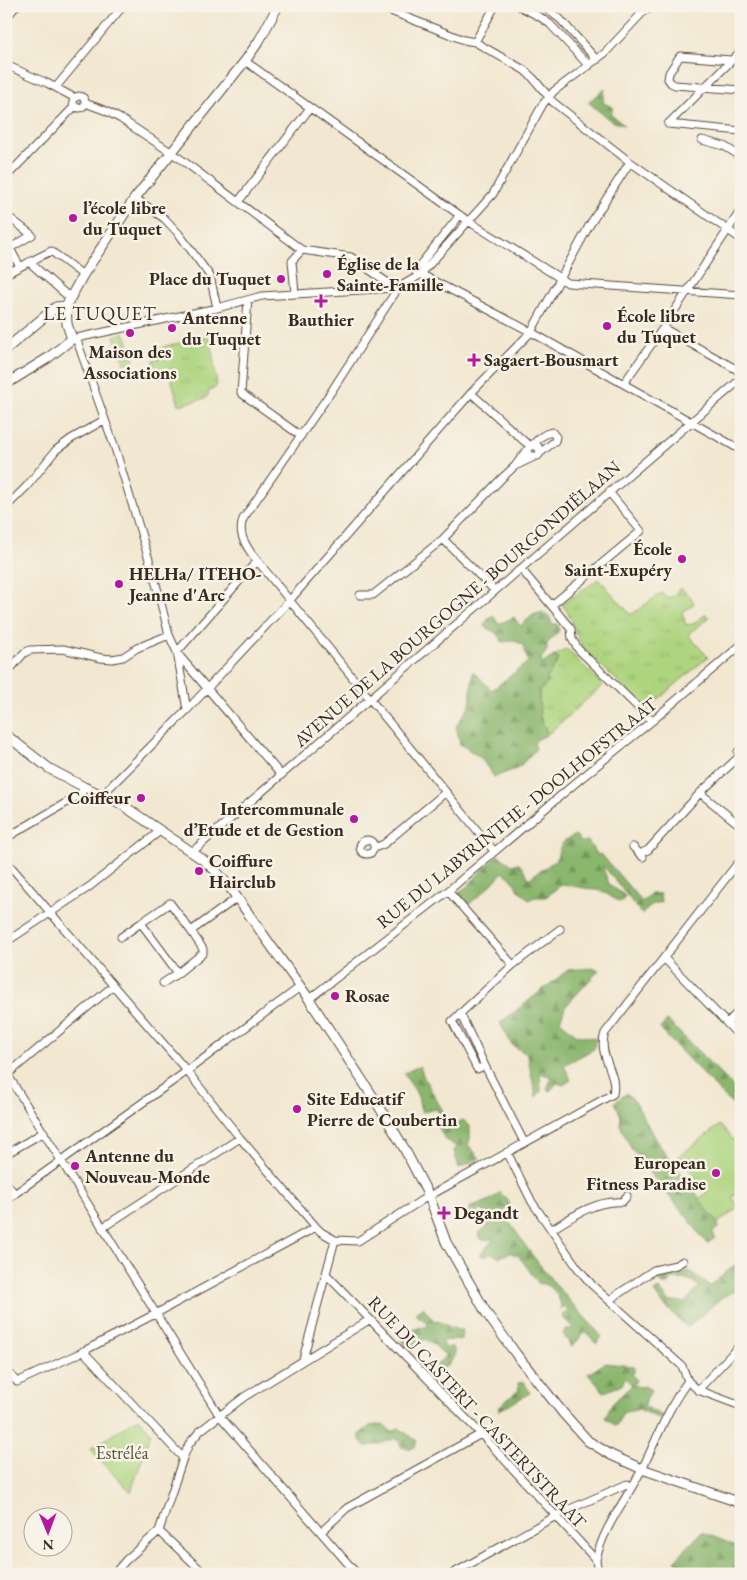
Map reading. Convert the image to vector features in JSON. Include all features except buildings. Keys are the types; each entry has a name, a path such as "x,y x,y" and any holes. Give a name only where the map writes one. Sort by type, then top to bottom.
{"street":[{"path":"6,18 16,6"},
{"path":"56,87 123,6"},
{"path":"278,6 259,41 245,61 136,198 83,275 68,302 67,324 115,448 133,504 169,635 177,652 281,775"},
{"path":"378,6 464,40 475,42 524,70 548,97 630,162 741,239"},
{"path":"475,42 495,6"},
{"path":"519,6 550,24 589,66"},
{"path":"543,6 560,19 597,60"},
{"path":"6,384 74,339 217,308 262,296 394,288 403,285 420,275 493,194 548,97 597,60 643,12 652,6"},
{"path":"741,51 668,124 741,131"},
{"path":"731,60 684,56 678,58 669,73 668,79 675,84 741,90"},
{"path":"245,61 468,221 568,283 741,295"},
{"path":"6,65 56,87 75,98 82,96 85,103 121,118 172,153 302,250 351,257 394,288 395,293 390,302 243,519 240,527 244,541 257,561 371,698 494,851"},
{"path":"6,177 75,106 75,98"},
{"path":"75,106 80,108 85,103"},
{"path":"238,202 310,108"},
{"path":"702,140 724,146 737,154 741,163"},
{"path":"105,796 109,788 207,689 290,600 471,393 531,332 589,226 630,162"},
{"path":"136,198 165,219 210,276 217,308"},
{"path":"624,383 741,210"},
{"path":"6,215 32,235 8,245 20,267"},
{"path":"460,215 415,271 624,383 657,404 741,450"},
{"path":"295,294 292,261 302,250"},
{"path":"6,274 51,251 83,275"},
{"path":"28,262 68,302"},
{"path":"248,300 241,393 301,436"},
{"path":"6,349 56,307 68,302"},
{"path":"663,328 741,372"},
{"name":"AVENUE DE LA BOURGOGNE - BOURGONDIËLAAN","path":"192,852 741,379"},
{"path":"471,393 530,448"},
{"path":"6,507 27,486 56,450 104,420"},
{"path":"360,595 373,596 443,539 544,434 552,432 556,437 555,441 537,455 515,466"},
{"path":"530,448 538,446 537,455"},
{"path":"552,605 640,531 609,492"},
{"path":"443,539 495,591"},
{"path":"177,652 257,561"},
{"path":"521,569 572,629 572,639 578,649 652,721"},
{"path":"6,674 24,653 30,650 63,649 101,658 124,658 137,648 169,635"},
{"name":"RUE DU LABYRINTHE - DOOLHOFSTRAAT","path":"309,999 448,891 741,645"},
{"path":"177,652 186,710"},
{"path":"6,735 50,769 118,802 192,852 215,870 309,999 377,1103 404,1148 429,1196 446,1242 486,1314 516,1354 588,1441 611,1455 642,1469 741,1503"},
{"path":"633,846 641,856 648,850 700,793 741,755 738,752"},
{"path":"6,838 80,794 84,787"},
{"path":"374,848 384,844 446,792"},
{"path":"700,793 741,826"},
{"path":"6,942 52,913 125,860 160,831"},
{"path":"6,861 186,1071 316,1227 335,1240 358,1240 429,1196 613,1094 615,1086 603,1055 602,1042 605,1033 741,859"},
{"path":"448,891 513,965"},
{"path":"191,931 237,898"},
{"path":"121,937 170,902 203,949 203,953 163,983"},
{"path":"141,923 178,972"},
{"path":"485,1066 476,1069 452,1021 513,965 560,929"},
{"path":"664,958 741,1038"},
{"path":"113,986 7,1073 219,1415 357,1574"},
{"path":"6,1200 300,988"},
{"path":"727,1022 741,1009"},
{"path":"460,1013 524,1142"},
{"path":"6,1154 44,1132"},
{"path":"102,1228 240,1138"},
{"path":"507,1152 532,1202 577,1267 592,1285 682,1366 688,1381 698,1390 741,1406"},
{"path":"6,1183 15,1194"},
{"path":"551,1230 597,1205 604,1202 622,1202 627,1196"},
{"path":"6,1370 17,1382 157,1313 316,1227"},
{"path":"304,1359 335,1240"},
{"path":"609,1300 654,1270 676,1265 683,1261"},
{"name":"RUE DU CASTERT - CASTERTSTRAAT","path":"326,1274 481,1434 596,1560"},
{"path":"114,1574 126,1560 159,1531 183,1458 195,1436 244,1397 369,1320"},
{"path":"698,1390 741,1344"},
{"path":"83,1351 183,1458"},
{"path":"598,1574 596,1560 599,1545 642,1469 677,1395 688,1381"},
{"path":"321,1532 347,1508 481,1434"},
{"path":"452,1574 590,1499 627,1484 632,1486"},
{"path":"159,1531 205,1574"}],"green space":[{"path":"605,89 603,103 613,107 611,115 624,125 611,121 588,102"},
{"path":"124,332 134,360 124,364 114,336"},
{"path":"210,337 217,385 208,391 209,393 206,398 179,405 169,371 162,373 154,365 153,361 159,359 157,355 155,356 155,352 166,346"},
{"path":"599,579 631,615 661,593 670,598 680,588 691,597 694,604 682,612 686,625 693,624 706,614 709,618 689,633 690,637 708,657 647,709 583,648 562,604"},
{"path":"542,612 549,616 552,624 558,624 559,631 547,644 547,650 541,659 542,664 554,656 559,659 547,678 547,684 539,691 540,717 547,735 534,743 536,749 521,765 494,777 481,758 460,744 456,726 470,705 473,671 492,690 528,662 523,645 515,641 502,642 500,636 483,625 492,615 499,624 514,617 520,626 533,615"},
{"path":"567,649 603,685 547,735 540,717 539,691 547,684 547,678 559,659 554,656"},
{"path":"576,835 580,842 588,841 596,854 602,855 642,902 651,893 660,894 661,902 653,904 642,914 602,866 609,884 625,896 623,900 619,902 602,891 562,884 546,897 535,897 529,900 518,889 511,878 503,872 467,906 455,894 468,886 498,855 512,865 518,863 529,879 553,862 558,856 559,849 563,843"},
{"path":"594,968 599,970 565,1007 560,1021 577,1035 595,1038 594,1049 564,1065 571,1080 563,1085 557,1083 550,1091 547,1089 552,1077 540,1073 541,1092 536,1097 527,1054 512,1045 500,1023 568,970"},
{"path":"667,1020 741,1094 741,1114 660,1029"},
{"path":"420,1066 424,1078 448,1120 453,1125 463,1120 470,1126 468,1145 480,1158 459,1168 454,1151 457,1147 445,1139 434,1120 440,1114 436,1109 423,1112 417,1094 404,1073"},
{"path":"627,1093 636,1103 655,1139 718,1223 718,1228 713,1232 715,1238 707,1244 631,1148 620,1125 621,1116 615,1102"},
{"name":"European Fitness Paradise","path":"720,1125 741,1149 741,1190 732,1197 739,1207 718,1223 699,1199 707,1193 679,1156"},
{"path":"500,1192 510,1205 502,1213 544,1270 602,1337 596,1344 586,1331 572,1347 563,1334 565,1331 573,1328 564,1319 563,1315 568,1310 565,1306 561,1309 561,1304 554,1291 548,1285 539,1284 518,1255 510,1253 500,1257 491,1253 485,1257 480,1254 494,1239 483,1240 479,1238 478,1234 488,1228 483,1209 469,1220 464,1216 470,1207 490,1200"},
{"path":"737,1263 741,1265 741,1289 722,1297 687,1328 662,1303 654,1292 659,1289 670,1302 678,1301 685,1303 700,1287 688,1279 673,1279 665,1286 657,1280 659,1275 690,1271 710,1286"},
{"path":"423,1307 433,1320 454,1329 462,1330 462,1339 441,1341 447,1349 451,1346 455,1353 451,1362 440,1370 436,1365 446,1356 434,1345 425,1339 416,1346 408,1348 401,1341 413,1335 414,1328 427,1327 428,1323 415,1314"},
{"path":"605,1363 634,1366 634,1373 631,1373 636,1380 633,1385 645,1386 651,1390 643,1406 661,1415 660,1419 639,1409 624,1411 616,1426 605,1418 611,1405 632,1385 625,1378 622,1385 604,1392 588,1374"},
{"path":"524,1382 530,1393 498,1411 500,1406 519,1390 518,1383"},
{"name":"Estréléa","path":"138,1418 151,1432 131,1492 90,1449"},
{"path":"383,1424 392,1432 399,1428 417,1441 415,1447 408,1449 401,1447 398,1438 365,1446 360,1440 360,1434 370,1426"},
{"path":"702,1532 741,1548 735,1562 741,1564 741,1574 690,1574 675,1560"}],"place":[{"name":"l’école libre du Tuquet","path":"73,218"},
{"name":"Église de la Sainte-Famille","path":"327,274"},
{"name":"Place du Tuquet","path":"281,279"},
{"name":"Bauthier","path":"321,301"},
{"name":"École libre du Tuquet","path":"607,326"},
{"name":"Antenne du Tuquet","path":"172,328"},
{"name":"Maison des Associations","path":"130,333"},
{"name":"Sagaert-Bousmart","path":"474,360"},
{"name":"École Saint-Exupéry","path":"682,559"},
{"name":"HELHa/ ITEHO- Jeanne d'Arc","path":"119,584"},
{"name":"Coiffeur","path":"141,798"},
{"name":"Intercommunale d’Etude et de Gestion","path":"354,819"},
{"name":"Coiffure Hairclub","path":"199,871"},
{"name":"Rosae","path":"335,996"},
{"name":"Site Educatif Pierre de Coubertin","path":"297,1109"},
{"name":"Antenne du Nouveau-Monde","path":"75,1166"},
{"name":"European Fitness Paradise","path":"716,1173"},
{"name":"Degandt","path":"444,1213"}],"district":[{"name":"LE TUQUET","path":"100,313"}]}
